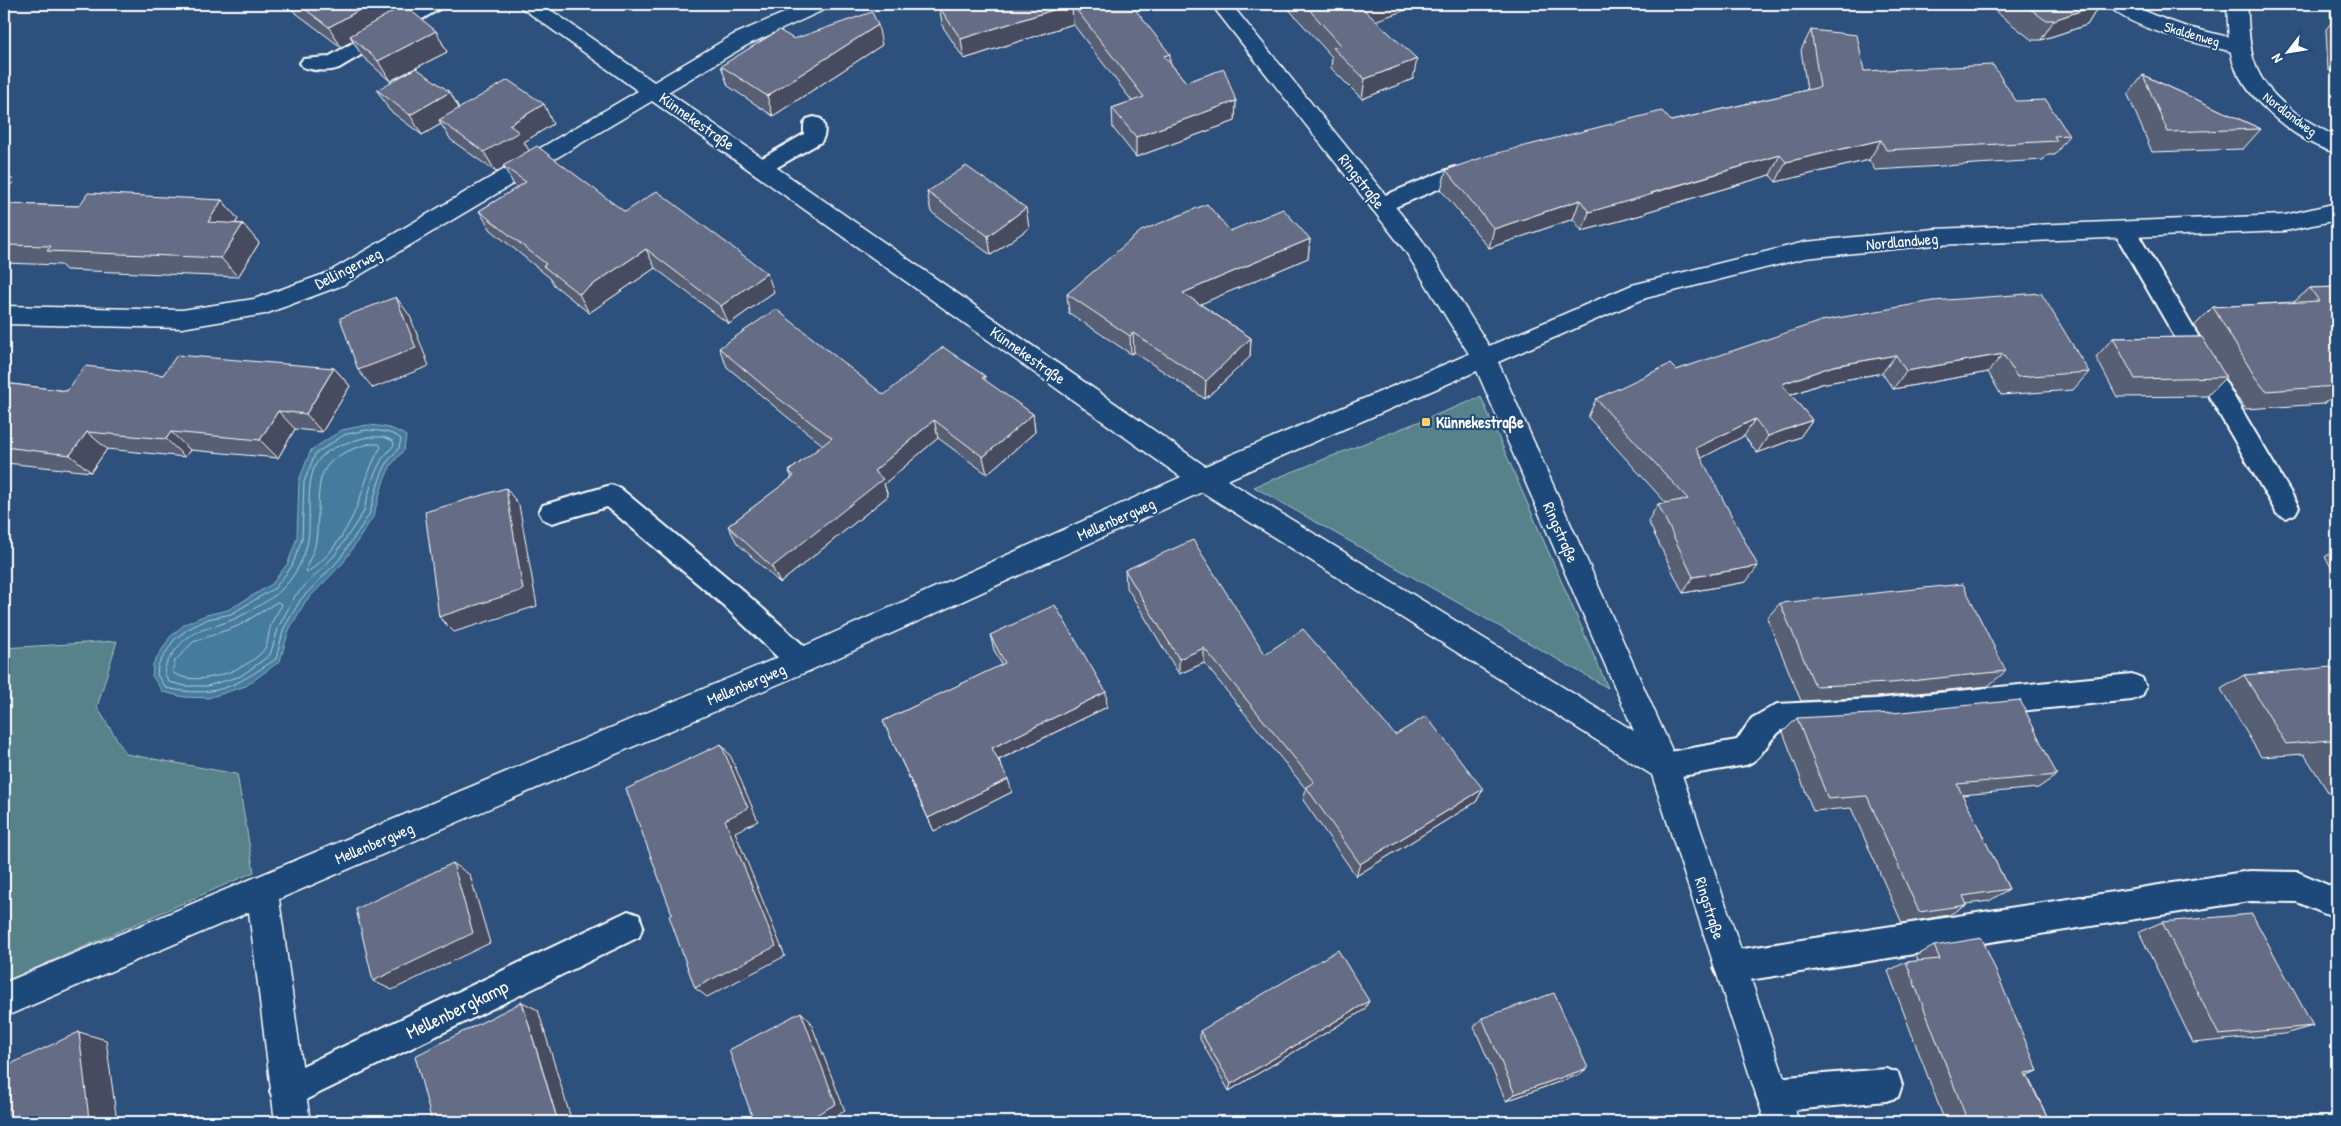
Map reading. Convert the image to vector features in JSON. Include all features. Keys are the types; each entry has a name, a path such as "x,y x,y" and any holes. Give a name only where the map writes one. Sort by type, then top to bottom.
{"street":[{"name":"Künnekestraße","path":"529,4 654,90 1203,479 1664,766"},
{"name":"Künnekestraße","path":"654,90 740,40 821,4"},
{"name":"Ringstraße","path":"1221,4 1414,246 1484,358 1664,766 1778,1109"},
{"name":"Skaldenweg","path":"2118,4 2139,18 2200,38 2241,47"},
{"name":"Nordlandweg","path":"2237,4 2241,47 2246,69 2262,96 2314,134 2337,146"},
{"name":"Dellingerweg","path":"4,315 182,319 256,308 335,279 654,90"},
{"name":"Nordlandweg","path":"1484,358 1640,291 1805,250 1934,237 2285,223 2331,214 2337,211"},
{"name":"Mellenbergweg","path":"4,1000 801,661 1203,479 1484,358"},
{"name":"Mellenbergkamp","path":"262,890 289,1107"}],"lane":[{"path":"310,63 332,64 434,4"},
{"path":"762,167 814,137 814,124"},
{"path":"1381,205 1454,174"},
{"path":"2124,230 2286,507"},
{"path":"552,512 611,495 732,597 801,661"},
{"path":"1664,766 1746,752 1762,727 1777,717 1876,712 2132,687"},
{"path":"1730,967 2250,886 2298,887 2337,904"},
{"name":"Mellenbergkamp","path":"289,1107 628,926"},
{"path":"1778,1109 1886,1085"}],"green space":[{"path":"1481,397 1608,688 1254,487"},
{"path":"117,641 97,707 126,754 237,774 254,872 4,982 4,648"}],"water":[{"path":"367,425 387,428 406,436 404,450 391,465 384,480 373,517 343,563 305,602 289,630 280,661 246,686 208,698 184,697 163,692 152,676 153,664 170,637 185,624 206,615 228,610 272,584 288,563 297,538 299,480 311,450 342,430"}],"building":[{"path":"298,4 370,4 329,27"},
{"path":"949,4 1072,4 961,39 939,7"},
{"path":"1072,4 1131,4 1170,54 1164,56 1186,82 1224,69 1236,101 1136,137 1112,108 1144,97"},
{"path":"1304,4 1369,4 1361,7 1417,59 1365,79 1333,48 1341,45"},
{"path":"2024,4 2100,4 2054,20 2045,20"},
{"path":"404,5 436,31 378,61 350,36"},
{"path":"872,12 878,25 767,96 721,66 779,30 794,39"},
{"path":"1811,30 1857,35 1864,71 1993,65 2016,101 2046,100 2069,135 2054,136 2057,141 1886,150 1881,140 1786,162 1780,155 1589,212 1580,200 1494,229 1446,170 1490,155 1662,111 1671,121 1820,87"},
{"path":"416,68 450,92 410,115 377,90"},
{"path":"2143,75 2261,129 2168,132"},
{"path":"508,80 544,104 509,125 519,132 484,152 439,120"},
{"path":"537,146 625,212 657,191 767,273 721,306 646,249 579,294 543,266 546,264 479,211 526,182 503,166"},
{"path":"966,166 1026,208 988,236 927,192"},
{"path":"88,193 222,200 208,222 243,224 221,258 47,251 51,246 4,245 4,204 79,206"},
{"path":"1207,204 1230,231 1283,209 1310,239 1183,293 1251,338 1206,381 1133,333 1130,336 1067,294 1141,231"},
{"path":"2337,287 2337,386 2266,391 2255,377 2213,307 2319,301 2310,288"},
{"path":"2041,293 2089,372 2017,377 2003,354 1906,371 1896,355 1833,366 1782,384 1812,420 1768,436 1755,419 1696,448 1758,566 1693,577 1658,504 1688,499 1596,399 1670,364 1676,370 1821,321 1933,301"},
{"path":"396,297 416,348 358,370 340,318"},
{"path":"776,309 884,395 943,347 985,376 982,378 1033,414 983,457 934,420 874,471 883,479 772,567 728,526 794,476 789,471 832,438 778,398 719,348"},
{"path":"2202,337 2226,377 2135,379 2113,338"},
{"path":"177,355 334,368 306,414 278,411 260,440 171,432 166,439 87,432 70,455 4,447 4,383 67,391 85,366 163,375"},
{"path":"506,488 523,590 439,617 425,512"},
{"path":"1193,540 1265,654 1303,629 1395,735 1426,716 1483,789 1360,864 1306,787 1314,782 1204,648 1179,659 1125,570"},
{"path":"1963,584 2006,671 1891,683 1815,686 1780,603"},
{"path":"1055,605 1106,692 992,748 1008,779 928,818 883,721 1005,663 990,635"},
{"path":"2331,667 2337,676 2337,751 2330,740 2286,744 2244,675"},
{"path":"2020,700 2057,775 1957,784 2009,889 1963,896 1967,905 1919,912 1867,796 1828,799 1797,718 1892,713"},
{"path":"721,744 748,808 725,820 776,946 695,988 669,916 672,914 626,789"},
{"path":"453,863 473,933 373,981 356,909"},
{"path":"2252,914 2313,1026 2219,1035 2162,922"},
{"path":"1982,938 2038,1071 2025,1073 2050,1122 1968,1122 1906,962 1940,959 1934,946"},
{"path":"1338,950 1369,1001 1231,1084 1200,1031"},
{"path":"1554,993 1588,1068 1515,1094 1482,1018"},
{"path":"522,1002 558,1122 432,1122 415,1056"},
{"path":"801,1012 836,1104 803,1122 754,1122 729,1050"},
{"path":"79,1032 89,1120 84,1122 4,1122 4,1067"}],"place":[{"name":"Künnekestraße","path":"1426,422"}]}
